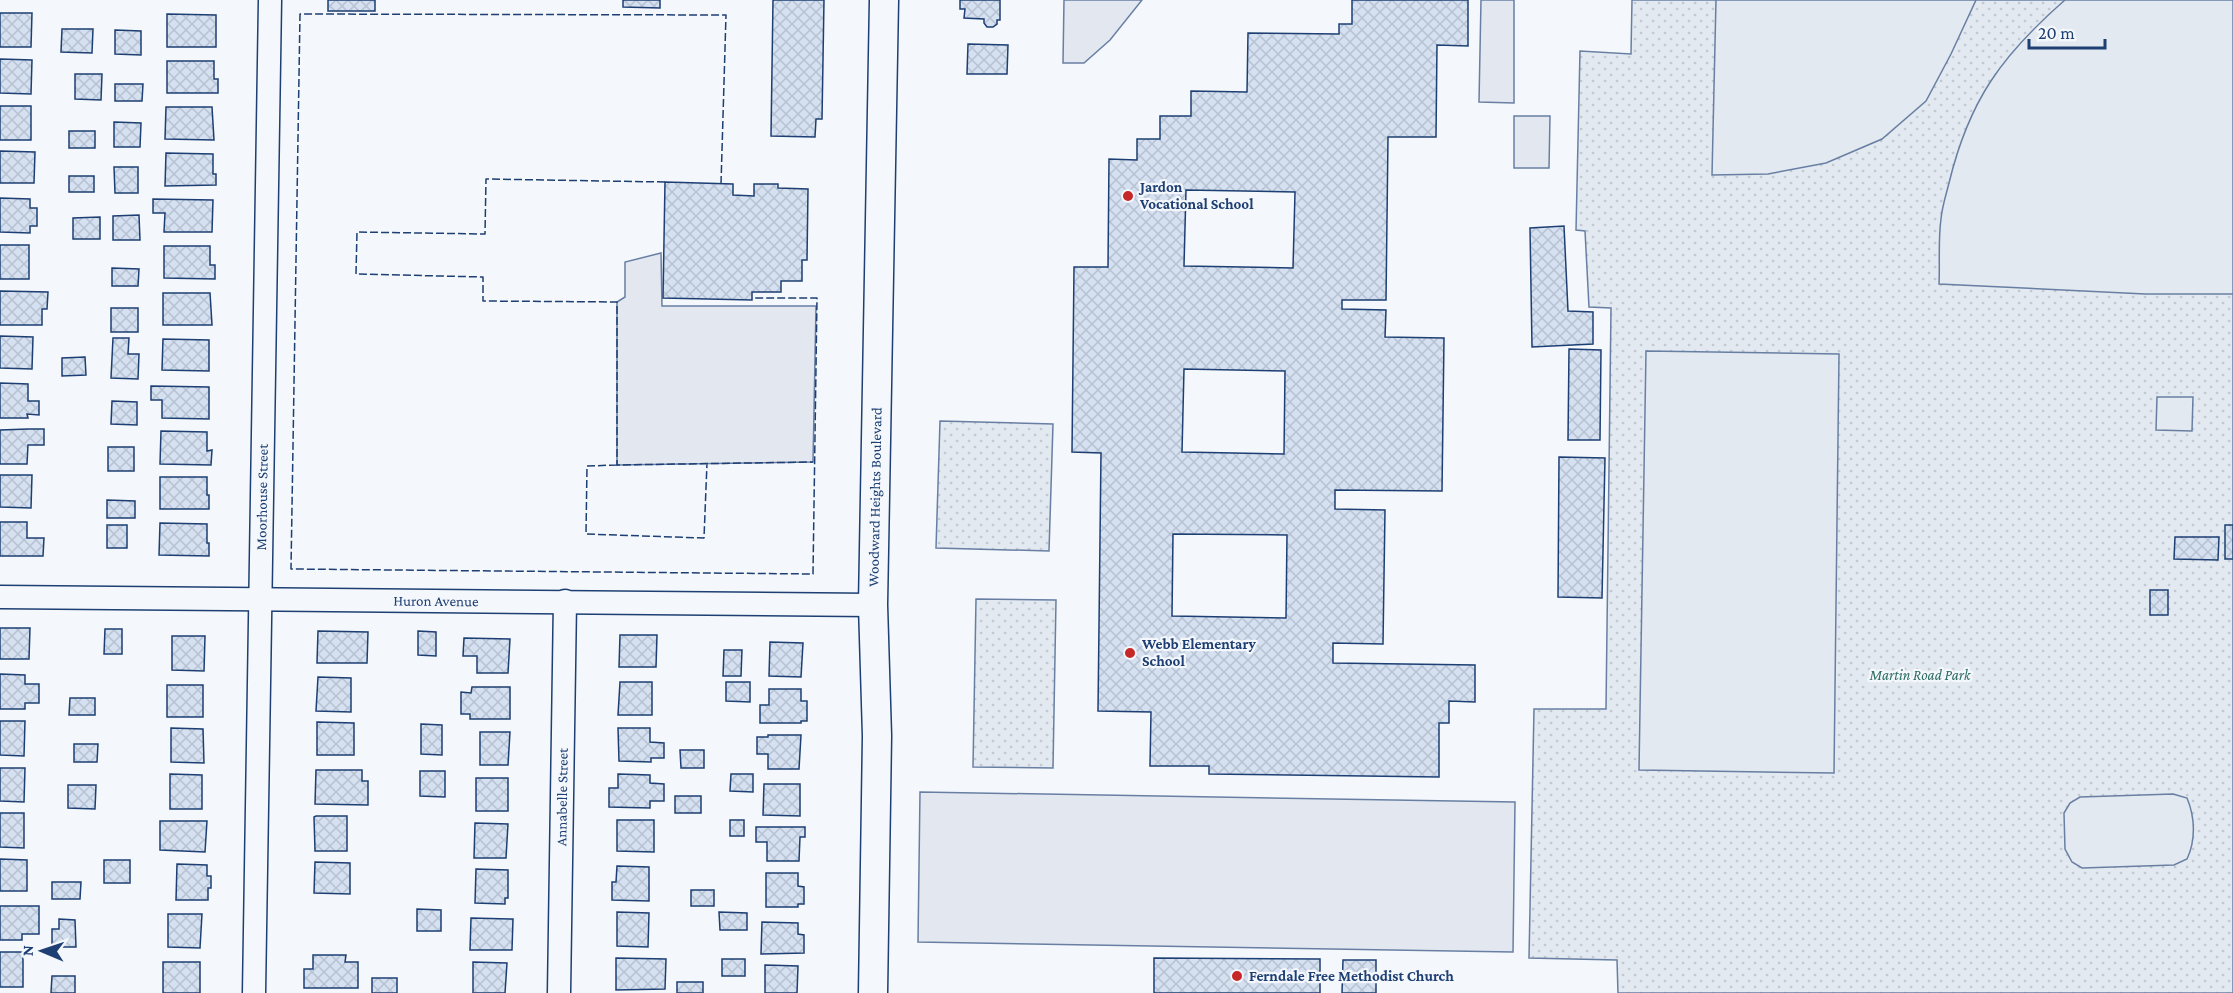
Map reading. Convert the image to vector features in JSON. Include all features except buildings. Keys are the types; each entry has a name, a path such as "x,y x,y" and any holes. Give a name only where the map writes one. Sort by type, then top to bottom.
{"street":[{"name":"Moorhouse Street","path":"254,993 270,0"},
{"name":"Woodward Heights Boulevard","path":"873,993 877,736 873,605 884,0"},
{"name":"Huron Avenue","path":"0,597 873,605"},
{"name":"Annabelle Street","path":"559,993 565,601"}],"green space":[{"name":"Martin Road Park","path":"1632,0 2233,0 2233,993 1618,993 1617,960 1529,958 1534,709 1606,709 1611,308 1589,307 1585,231 1576,230 1580,51 1631,54"},
{"path":"1716,0 1976,0 1926,101 1882,139 1826,163 1768,174 1712,175"},
{"path":"2065,0 2233,0 2233,294 2145,294 1939,284 1942,210 1967,127 1978,103 2006,60 2023,40"},
{"path":"1646,351 1839,354 1834,773 1639,770"},
{"path":"2157,397 2193,397 2192,431 2156,430"},
{"path":"940,421 1053,424 1049,551 936,548"},
{"path":"976,599 1056,600 1053,768 973,767"},
{"path":"2173,794 2187,798 2192,813 2193,836 2187,859 2174,865 2082,868 2072,862 2065,849 2064,813 2070,803 2080,797"}],"shaded area":[{"path":"1064,0 1142,0 1110,40 1084,63 1063,63"},
{"path":"1481,0 1514,0 1514,103 1479,102"},
{"path":"1514,116 1550,116 1549,168 1514,168"},
{"path":"661,253 662,306 816,306 813,462 617,465 617,302 625,297 625,262"},
{"path":"920,792 1515,802 1513,952 918,942"}],"fence":[{"path":"721,184 726,15 300,14 291,569 813,574 817,298 752,298"},
{"path":"665,182 486,179 485,234 357,232 356,274 483,277 483,301 617,302 617,465 813,462"},
{"path":"617,465 587,466 586,534 704,538 707,463"}],"place":[{"name":"Jardon Vocational School","path":"1128,196"},
{"name":"Webb Elementary School","path":"1130,653"},
{"name":"Ferndale Free Methodist Church","path":"1237,976"}]}
